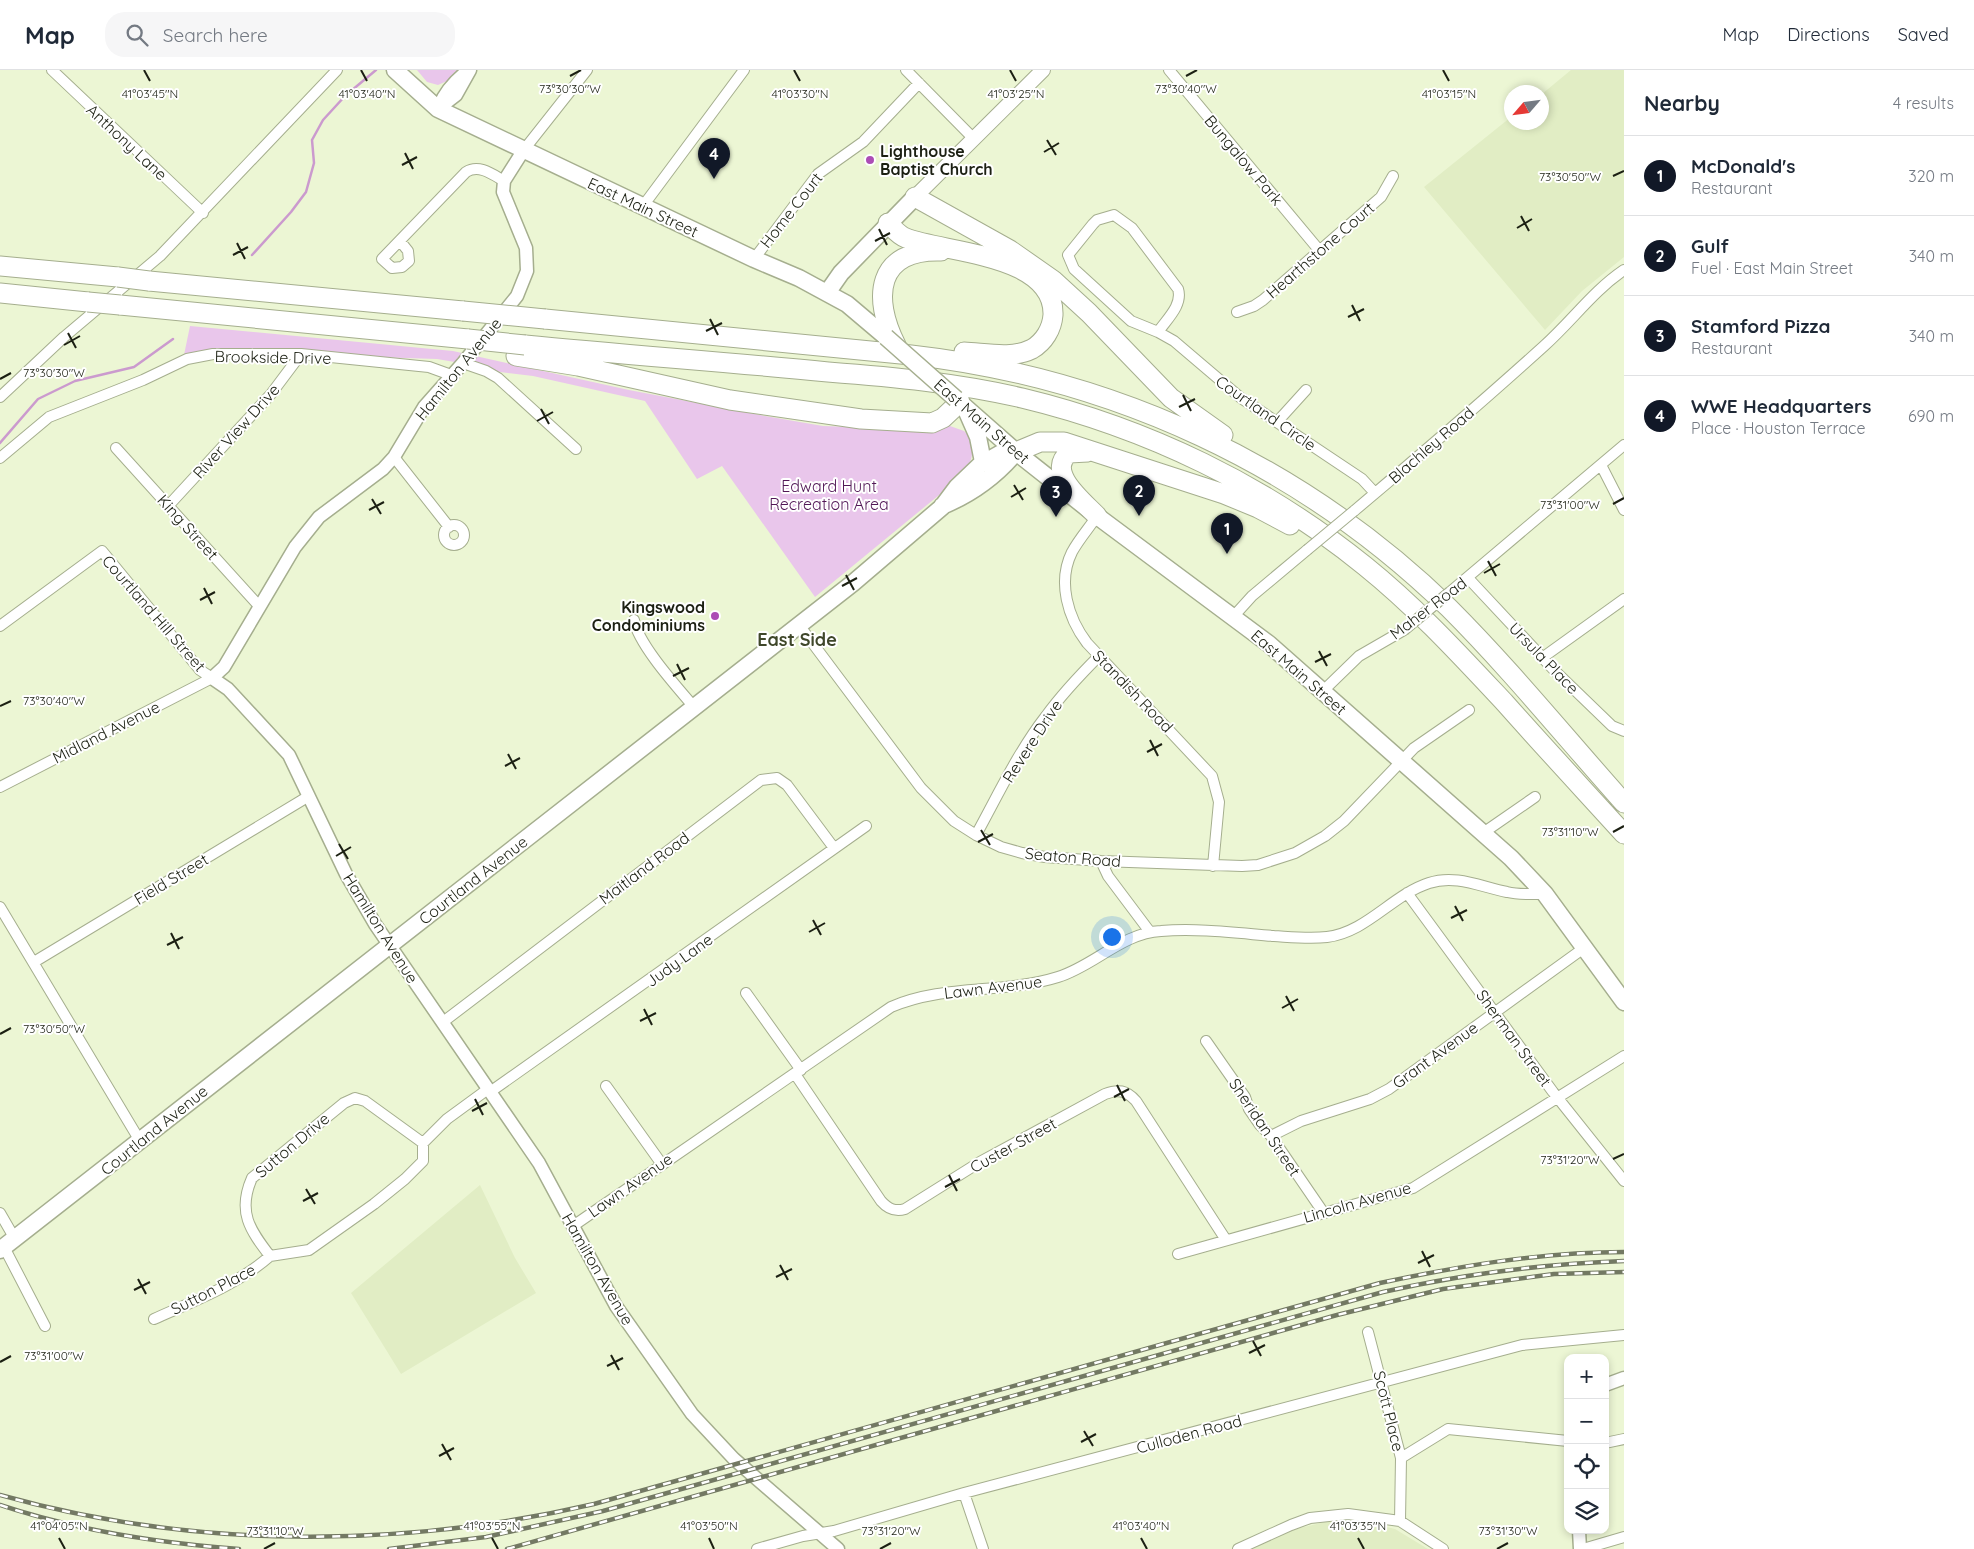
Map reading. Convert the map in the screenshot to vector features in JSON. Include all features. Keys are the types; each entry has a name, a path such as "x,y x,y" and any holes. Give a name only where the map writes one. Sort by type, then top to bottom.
{"highway":[{"path":"915,196 1010,250 1047,275 1089,313 1171,398 1282,479 1358,530 1428,589 1471,632 1624,802"},
{"path":"774,342 1005,354 1022,353 1038,345 1048,332 1053,317 1053,308 1046,290 1024,272 1001,261 904,237 888,223"},
{"path":"891,341 881,301 884,281 891,270 902,260 921,252 975,254"},
{"path":"0,266 940,358 1000,369 1059,383 1118,401 1174,423 1230,449 1282,479"},
{"path":"0,293 461,338 520,350 578,366 722,399 885,422 932,423 944,418 960,403"},
{"path":"520,350 934,382 992,391 1060,408 1163,444 1242,483 1318,530 1389,585 1454,648 1624,834"},
{"path":"1016,452 1040,442 1056,441 1224,494 1258,508 1389,585"},
{"path":"1097,516 1062,476 1061,466 1065,456 1079,451 1133,465"}],"main road":[{"name":"East Main Street","path":"395,70 438,109 523,151 754,259 799,278 847,304 1016,452 1097,516 1269,644 1400,762 1483,833 1545,894 1624,1002"},
{"path":"827,293 841,273 888,223 1043,70"},
{"path":"960,403 978,437 983,462"},
{"name":"Courtland Avenue","path":"961,492 983,462 1003,452 1016,452"},
{"name":"Courtland Avenue","path":"6,1245 853,583 942,506 961,492 998,471 1016,452"}],"street":[{"name":"Anthony Lane","path":"52,70 203,213"},
{"path":"0,397 64,337 160,256 203,213 337,70"},
{"path":"438,109 444,95 456,79 469,70"},
{"path":"400,241 469,170 481,170 504,181 523,151 587,70"},
{"path":"643,206 744,70"},
{"path":"906,70 974,139"},
{"name":"Bungalow Park","path":"1169,70 1319,250"},
{"name":"Home Court","path":"754,259 773,231 823,169 849,154 863,142 919,83"},
{"name":"Hearthstone Court","path":"1237,312 1254,306 1263,300 1381,197 1393,176"},
{"name":"Hamilton Avenue","path":"504,181 503,192 505,201 526,248 527,270 517,296 463,364 424,407 394,457 383,469 318,517 295,547 224,668 212,678 228,689 285,750 295,765 346,874 389,946 540,1163 616,1306 692,1414 727,1453 838,1549"},
{"name":"Courtland Circle","path":"1158,332 1179,300 1175,283 1126,222 1114,215 1097,220 1068,255 1073,268 1131,321 1174,341 1241,398 1362,479 1376,493"},
{"name":"Blachley Road","path":"1233,617 1252,596 1376,493 1516,372 1563,329 1595,292 1624,270"},
{"name":"Brookside Drive","path":"0,458 49,417 143,380 187,359 213,354 301,354 428,368 451,375"},
{"name":"River View Drive","path":"169,505 271,394 301,354"},
{"path":"463,364 486,370 498,378 576,449"},
{"path":"1277,422 1306,390"},
{"name":"Maher Road","path":"1322,691 1359,656 1404,630 1468,578 1624,445"},
{"name":"King Street","path":"116,448 259,606"},
{"path":"394,457 449,527"},
{"path":"1601,466 1624,510"},
{"name":"Standish Road","path":"1097,516 1072,552 1066,574 1067,606 1074,625 1099,656 1212,776 1219,802 1213,866"},
{"name":"Courtland Hill Street","path":"0,626 102,551 200,670 212,678"},
{"name":"Ursula Place","path":"1468,578 1542,658 1612,726 1619,731 1624,731"},
{"path":"1542,658 1624,599"},
{"path":"634,620 635,630 646,647 694,707"},
{"name":"Seaton Road","path":"800,624 921,788 954,821 976,835 1002,847 1045,858 1213,866 1258,865 1308,846 1325,836 1344,821 1390,775 1400,762 1422,742 1469,710"},
{"name":"Revere Drive","path":"976,835 1010,773 1044,718 1061,696 1099,656"},
{"name":"Midland Avenue","path":"0,787 212,678"},
{"name":"Maitland Road","path":"443,1022 761,780 777,778 787,785 834,848"},
{"name":"Field Street","path":"34,962 309,796"},
{"path":"1483,833 1535,797"},
{"name":"Judy Lane","path":"490,1091 866,826"},
{"path":"1101,861 1108,876 1150,932"},
{"name":"Lawn Avenue","path":"573,1226 661,1163 798,1072 891,1007 905,1001 926,995 1042,981 1073,971 1132,938 1150,932 1182,930 1326,937 1342,934 1360,926 1407,893 1430,882 1454,880 1507,892 1545,894"},
{"name":"Sherman Street","path":"1407,893 1558,1098 1624,1181"},
{"path":"0,907 140,1141"},
{"name":"Grant Avenue","path":"1271,1136 1301,1121 1370,1099 1389,1089 1584,948"},
{"path":"746,993 798,1072"},
{"name":"Sheridan Street","path":"1206,1041 1245,1098 1260,1125 1271,1136 1323,1212"},
{"name":"Lincoln Avenue","path":"1178,1254 1413,1188 1624,1056"},
{"name":"Custer Street","path":"798,1072 881,1201 887,1208 896,1210 905,1209 980,1162 1105,1094 1119,1090 1125,1092 1136,1101 1226,1240"},
{"path":"606,1086 661,1163"},
{"path":"270,1256 308,1250 374,1204 406,1179 423,1161 423,1143 447,1119 490,1091"},
{"name":"Sutton Drive","path":"270,1256 248,1226 245,1193 252,1178 344,1102 355,1098 365,1101 423,1143"},
{"path":"0,1213 6,1245 45,1326"},
{"name":"Sutton Place","path":"154,1319 238,1280 254,1270 270,1256"},
{"name":"Scott Place","path":"1368,1332 1383,1383 1401,1458 1400,1521"},
{"name":"Culloden Road","path":"758,1549 773,1547 964,1493 1522,1345 1624,1335"},
{"path":"1609,1384 1624,1378"},
{"path":"1401,1458 1448,1429 1564,1441"},
{"path":"1609,1442 1624,1439"},
{"path":"964,1493 983,1549"},
{"path":"1238,1549 1291,1525 1328,1515 1367,1516 1400,1521 1443,1549"},
{"path":"1579,1534 1581,1549 1624,1537"}],"shaded area":[{"path":"1571,70 1624,70 1624,257 1582,291 1545,330 1424,187 1504,123 1504,130 1549,130 1549,88"},
{"path":"480,1185 515,1258 536,1293 401,1374 351,1293"},
{"path":"1329,1521 1362,1521 1395,1529 1428,1549 1251,1549 1296,1529"}],"green space":[{"path":"417,70 457,70 447,81 438,85 427,82"},
{"name":"Edward Hunt Recreation Area","path":"190,326 453,351 629,390 823,426 910,429 950,426 964,431 971,438 972,454 970,463 961,477 815,597 722,466 697,479 645,401 533,376 500,372 437,359 310,355 184,355"}],"waterway":[{"path":"252,255 291,212 306,192 314,163 312,140 323,120 345,96 376,70"},
{"path":"0,443 38,399 75,381 134,367 173,339"}],"railway":[{"path":"0,1495 73,1513 147,1526 221,1533 296,1537 371,1535 446,1529 521,1519 594,1504 1380,1283 1440,1271 1531,1257 1624,1252"},
{"path":"389,1549 486,1537 603,1511 1383,1292 1503,1271 1624,1261"},
{"path":"507,1549 1337,1315 1443,1289 1554,1274 1624,1272"},
{"path":"0,1505 59,1522 118,1535 239,1549"}],"place":[{"name":"Lighthouse Baptist Church","path":"870,160"},
{"name":"WWE Headquarters","path":"714,179"},
{"name":"Gulf","path":"1139,516"},
{"name":"Stamford Pizza","path":"1056,517"},
{"name":"McDonald's","path":"1227,554"},
{"name":"Kingswood Condominiums","path":"715,616"}],"district":[{"name":"East Side","path":"797,639"}]}
